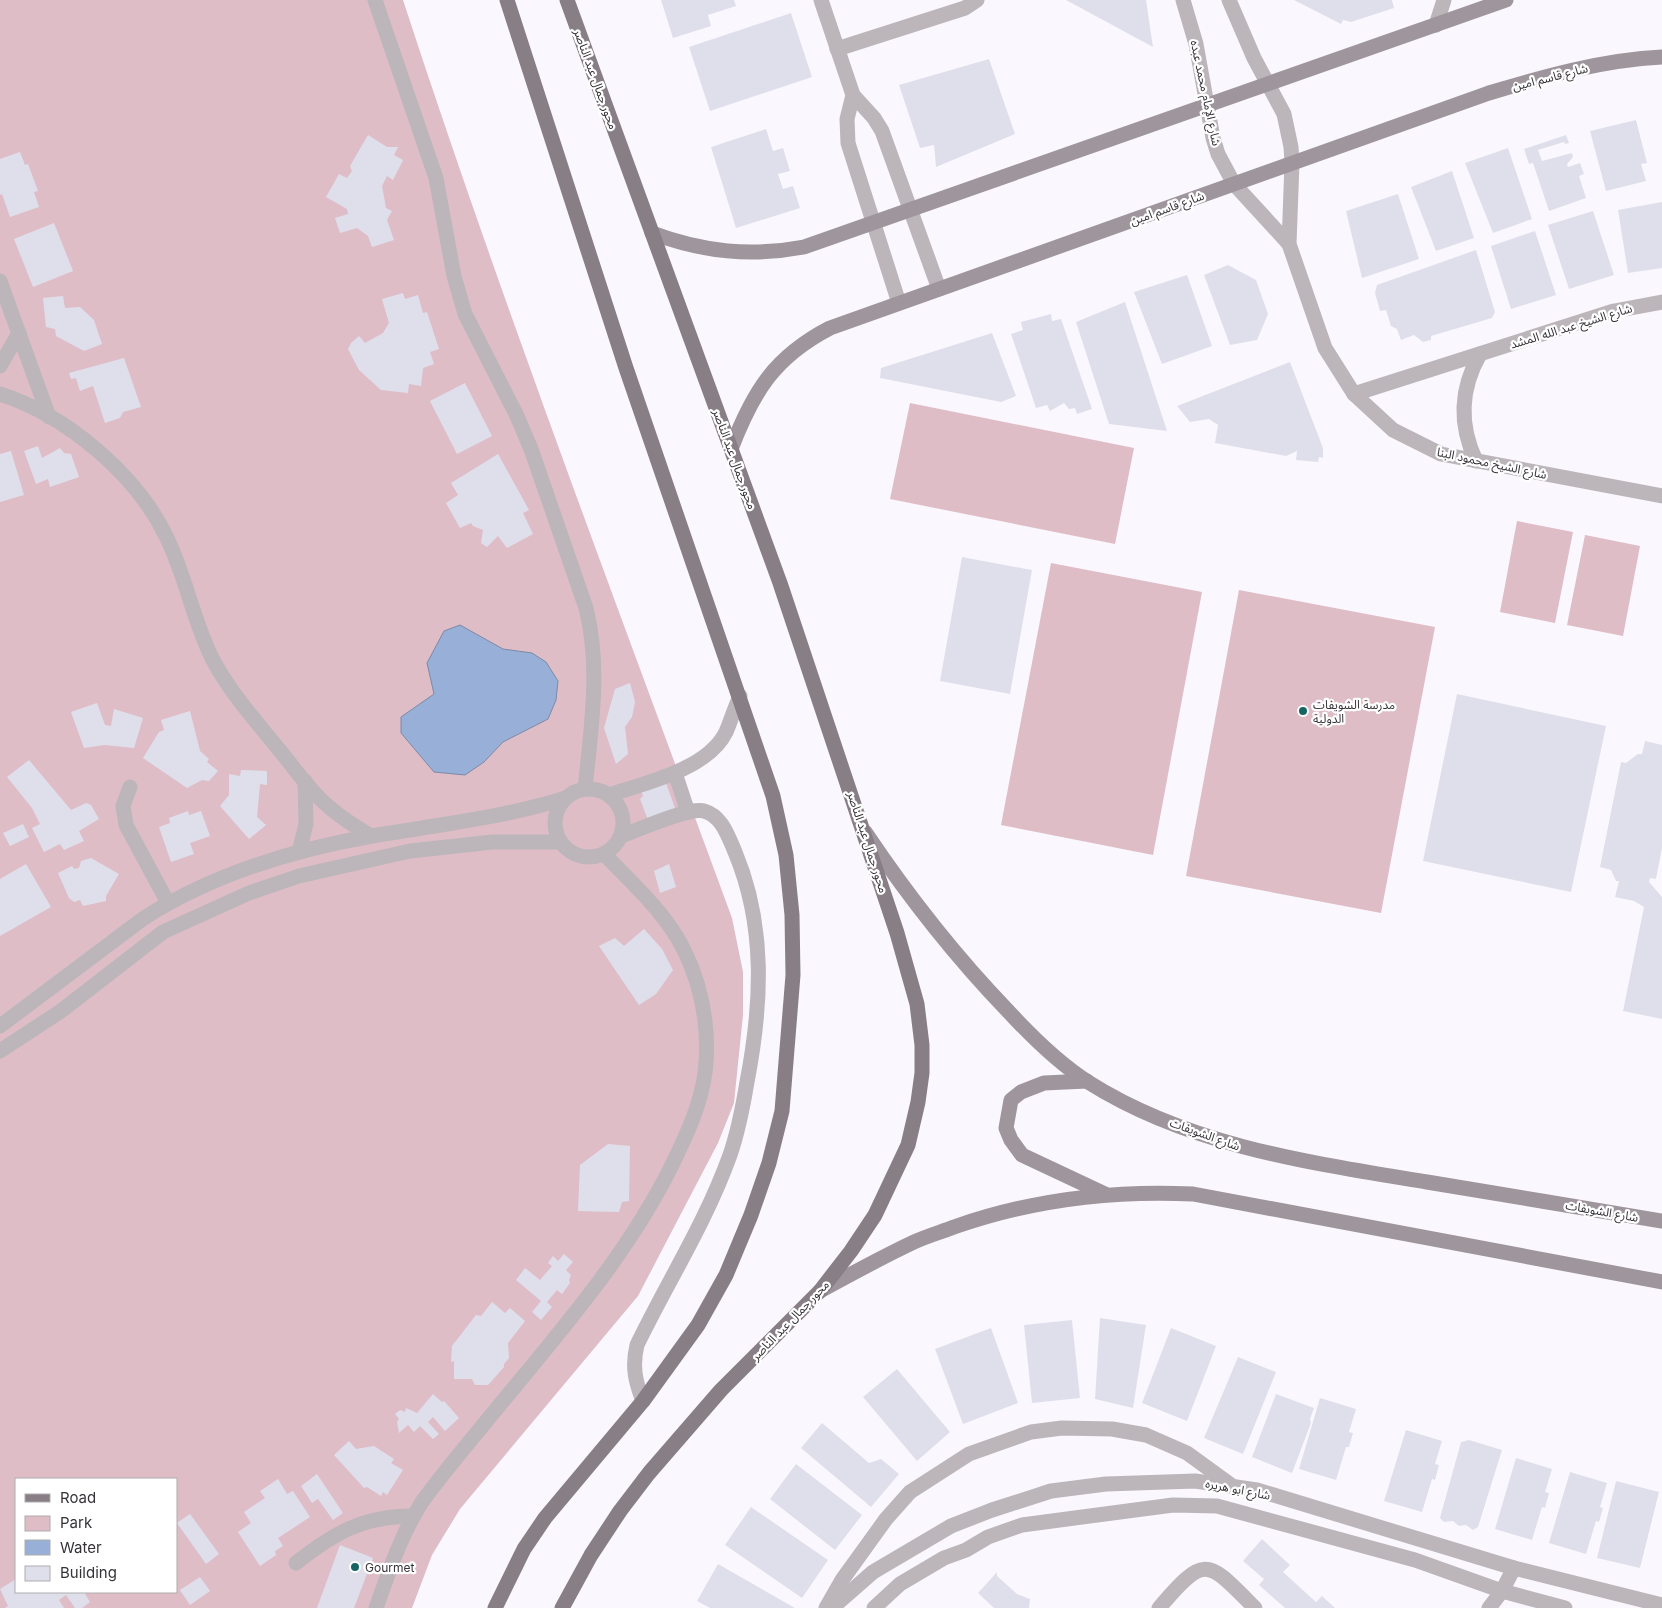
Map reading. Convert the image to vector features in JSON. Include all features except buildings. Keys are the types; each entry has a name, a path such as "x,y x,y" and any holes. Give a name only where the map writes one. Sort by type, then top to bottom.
{"main road":[{"path":"495,1608 524,1549 545,1518 643,1400 698,1325 726,1274 754,1206 769,1163 782,1111 793,975 792,915 786,855 774,796 626,368 507,0"},
{"name":"محور جمال عبد الناصر","path":"562,1608 596,1548 620,1511 649,1473 721,1390 820,1291 870,1222 892,1181 908,1145 922,1073 922,1045 917,1004 865,830 780,583 567,0"},
{"path":"652,233 694,247 723,252 760,253 804,247 911,211 1506,0"},
{"name":"شارع قاسم امين","path":"731,449 750,403 771,372 798,347 830,328 1528,81 1607,64 1662,57"},
{"name":"شارع الشويفات","path":"865,830 919,908 979,981 1034,1038 1087,1081 1142,1111 1244,1149 1333,1166 1662,1221"},
{"path":"1087,1081 1044,1083 1021,1092 1011,1100 1006,1128 1010,1140 1022,1155 1105,1194"},
{"path":"820,1291 916,1241 980,1218 1021,1207 1105,1194 1150,1192 1193,1194 1662,1282"}],"street":[{"path":"375,0 436,178 454,276 465,314 532,449 586,608 591,629 594,676 585,789"},
{"path":"821,0 853,95 874,118 887,145 939,289"},
{"path":"838,49 960,10 977,0"},
{"name":"شارع الإمام محمد عبده","path":"1183,0 1196,44 1218,154 1234,184"},
{"path":"1229,0 1248,44 1284,114 1291,146 1292,163"},
{"path":"1436,25 1444,0"},
{"path":"853,95 847,119 850,154 899,303"},
{"name":"شارع الشيخ محمود البنا","path":"1292,163 1289,244 1325,348 1354,394 1379,419 1409,439 1441,454 1662,496"},
{"name":"شارع الشيخ محمود البنا","path":"1234,184 1289,244"},
{"path":"0,281 49,417"},
{"name":"شارع الشيخ عبد الله المشد","path":"1354,394 1614,311 1662,302"},
{"path":"0,366 19,333"},
{"path":"1476,461 1466,435 1464,407 1468,380 1480,354"},
{"path":"0,394 49,417 94,449 116,468 144,497 167,537 212,659 240,702 327,806 371,836"},
{"path":"609,795 675,772 716,747 726,732 740,696"},
{"path":"675,772 688,812"},
{"path":"300,852 307,810 305,781"},
{"path":"130,787 124,806 126,825 168,903"},
{"path":"0,1026 168,903 237,872 300,852 371,836 511,814 566,798 585,789 602,791 617,803 624,825 617,844 604,854 585,858 567,849 560,842 556,831 555,819 559,808 566,798"},
{"path":"621,836 688,812 704,811 719,821 745,877 758,948 760,973 758,1012 744,1101 730,1154 705,1214 637,1345 634,1376 643,1400"},
{"path":"0,1050 60,1011 163,932 249,893 299,876 410,851 493,842 560,842"},
{"path":"376,1608 397,1551 413,1516 434,1485 584,1300 635,1232 657,1196 684,1141 702,1091 706,1062 706,1029 695,976 688,958 670,925 604,854"},
{"path":"826,1608 842,1580 886,1519 910,1492 970,1454 1032,1432 1062,1428 1112,1429 1146,1435 1188,1453 1232,1486"},
{"name":"شارع ابو هريره","path":"832,1608 874,1572 951,1526 1051,1491 1106,1484 1195,1481 1257,1490 1514,1568 1662,1604"},
{"name":"شارع ابو هريره","path":"874,1608 900,1584 931,1565 966,1550 988,1537 1013,1528 1174,1505 1217,1506 1415,1560 1502,1591 1565,1608"},
{"path":"296,1563 332,1536 350,1527 381,1518 413,1516"},
{"path":"1159,1608 1190,1574 1204,1568 1217,1571 1255,1608"},
{"path":"1489,1608 1502,1591 1514,1568"}],"green space":[{"path":"0,0 403,0 522,346 732,918 743,972 743,1015 734,1103 718,1143 638,1296 460,1509 432,1555 412,1608 0,1608"},
{"path":"910,403 1134,448 1115,544 890,499"},
{"path":"1517,521 1573,532 1555,623 1500,612"},
{"path":"1585,535 1640,546 1623,636 1567,625"},
{"path":"1051,563 1202,592 1153,855 1001,825"},
{"path":"1239,590 1435,627 1381,913 1186,876"}],"water":[{"path":"460,625 503,649 532,653 546,662 558,681 556,700 548,719 503,742 484,762 465,775 434,772 401,733 401,717 434,694 427,663 444,631"}],"place":[{"name":"مدرسة الشويفات الدولية","path":"1303,711"},
{"name":"Gourmet","path":"355,1567"}]}
